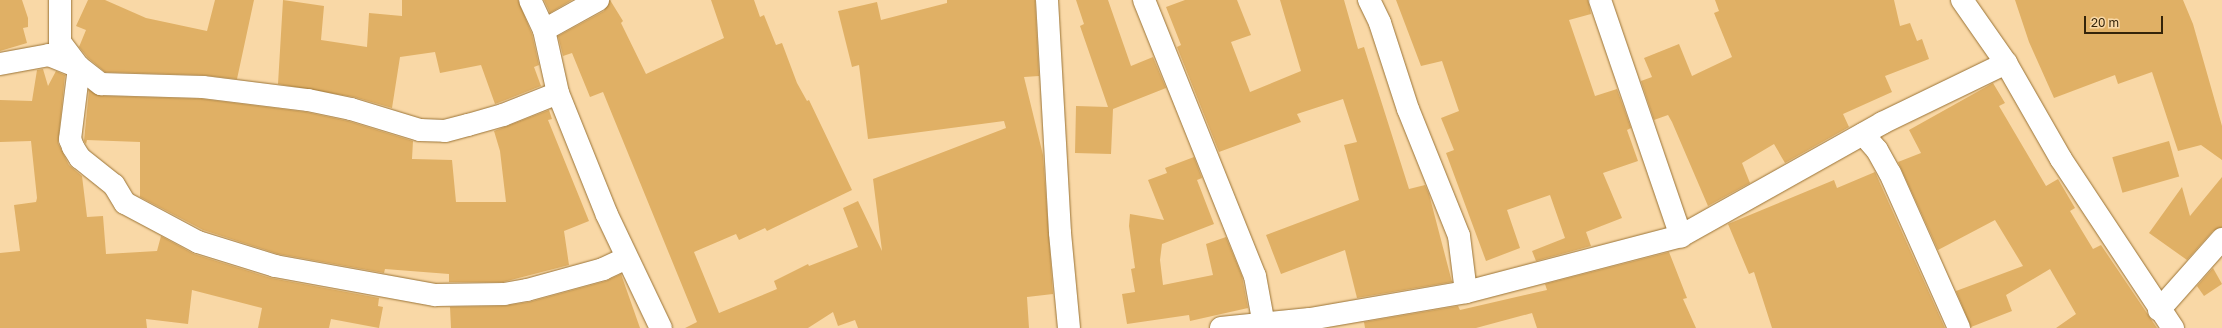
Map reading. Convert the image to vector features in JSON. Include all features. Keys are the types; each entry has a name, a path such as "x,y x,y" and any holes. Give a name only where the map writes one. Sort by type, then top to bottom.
{"street":[{"path":"60,0 60,42 79,67 101,84 203,86 308,100 351,109 420,130 445,131 503,115 558,93"},
{"path":"530,0 544,30 558,93 627,258 661,328"},
{"path":"544,30 598,0"},
{"path":"1047,0 1060,233 1069,328"},
{"path":"1144,0 1255,276 1264,325"},
{"path":"1369,0 1380,23 1408,109 1458,236 1466,292"},
{"path":"1600,0 1681,236"},
{"path":"1962,0 2006,63 2061,159 2159,310 2173,328"},
{"path":"0,64 49,55 79,67"},
{"path":"1221,328 1264,325 1466,292 1681,236 1863,134 2006,63"},
{"path":"79,67 70,139 80,158 114,185 125,203 172,230 227,252 275,266 435,295 504,294 527,290 603,269 627,258"},
{"path":"1863,134 1877,150 1890,173 1959,328"},
{"path":"2159,310 2222,239"}],"building":[{"path":"0,0 22,0 28,18 28,27 23,28 27,43 0,51"},
{"path":"88,0 105,0 146,18 207,31 215,0 254,0 237,79 203,75 105,72 88,58 79,47 86,30 76,26"},
{"path":"283,0 324,6 321,40 367,47 369,13 402,16 402,0 518,0 532,34 539,65 534,67 541,86 495,104 481,65 440,73 435,52 400,57 392,108 354,97 278,84"},
{"path":"544,0 572,0 550,13"},
{"path":"610,0 623,21 621,23 646,74 724,38 711,0 754,0 760,17 764,15 776,45 782,43 797,83 807,101 809,100 852,190 767,231 765,228 739,240 736,234 694,252 719,313 777,289 774,281 808,264 809,266 858,247 843,208 858,201 882,251 873,179 1006,128 1004,121 868,139 859,65 852,67 838,11 877,2 881,20 947,3 947,0 1035,0 1039,76 1024,77 1043,155 1053,294 1027,297 1029,328 858,328 855,320 838,326 833,312 808,328 685,328 697,322 603,92 590,97 572,53 563,56 558,36 604,11"},
{"path":"1076,0 1108,0 1131,66 1153,57 1166,88 1113,109 1111,154 1075,153 1076,106 1108,107 1080,26 1084,24"},
{"path":"1185,0 1237,0 1251,35 1231,42 1250,92 1301,71 1280,0 1344,0 1358,49 1364,47 1409,189 1425,185 1429,194 1452,282 1357,298 1345,250 1281,274 1266,235 1359,200 1344,145 1357,142 1343,99 1297,114 1301,122 1219,152 1177,47 1181,45 1166,7"},
{"path":"1396,0 1588,0 1591,14 1569,20 1595,96 1617,89 1631,128 1627,130 1638,161 1603,173 1622,218 1586,232 1591,246 1536,261 1532,251 1565,238 1550,195 1507,210 1520,248 1486,261 1446,153 1454,150 1441,118 1459,111 1442,61 1421,66"},
{"path":"1715,0 1894,0 1900,26 1910,23 1917,41 1922,39 1929,59 1885,76 1892,92 1843,114 1849,127 1785,163 1774,144 1742,163 1750,183 1708,206 1672,122 1668,115 1654,120 1641,81 1652,77 1644,58 1679,44 1692,76 1732,57 1714,13 1719,11"},
{"path":"2015,0 2183,0 2193,24 2222,126 2222,160 2201,145 2178,151 2152,72 2118,84 2115,75 2054,98 2029,42"},
{"path":"43,69 48,86 56,71 65,75 58,143 69,165 82,176 87,217 103,216 106,254 157,251 161,236 194,254 271,278 379,298 378,306 383,307 379,328 331,319 329,328 258,328 262,308 192,290 188,324 146,319 147,328 0,328 0,253 20,251 14,205 36,202 37,198 31,141 0,142 0,100 32,101 37,70"},
{"path":"1993,83 2005,103 1999,106 2046,186 2058,179 2075,208 2070,211 2093,249 2101,245 2157,328 2056,328 2076,314 2050,269 2006,295 2012,311 1971,327 1956,291 2023,266 1995,220 1938,250 1898,162 1921,153 1909,130"},
{"path":"89,90 101,96 202,99 306,112 348,121 413,141 412,159 452,160 456,202 506,202 500,151 494,131 549,110 552,119 548,120 589,221 564,231 569,265 503,282 449,282 449,274 385,269 384,273 278,254 203,230 140,197 140,142 87,140 86,144 84,141"},
{"path":"2169,141 2179,177 2122,193 2112,157"},
{"path":"1194,157 1202,178 1197,180 1214,224 1162,244 1160,260 1163,285 1213,275 1206,244 1226,237 1242,276 1248,308 1190,321 1189,315 1127,324 1122,294 1135,292 1131,269 1135,268 1129,226 1130,214 1164,220 1148,180 1167,173 1165,168"},
{"path":"1875,172 1945,328 1772,328 1754,272 1749,274 1728,224 1834,180 1837,188"},
{"path":"2222,177 2222,227 2213,231 2187,260 2149,233 2182,187 2190,216"},
{"path":"1669,252 1687,298 1683,299 1696,328 1537,328 1532,313 1476,328 1365,328 1364,322 1458,306 1460,310 1547,290 1545,284"},
{"path":"2213,268 2222,284 2204,296 2197,286"},
{"path":"621,274 640,328 451,328 450,307 504,306 529,302 606,281"}]}
